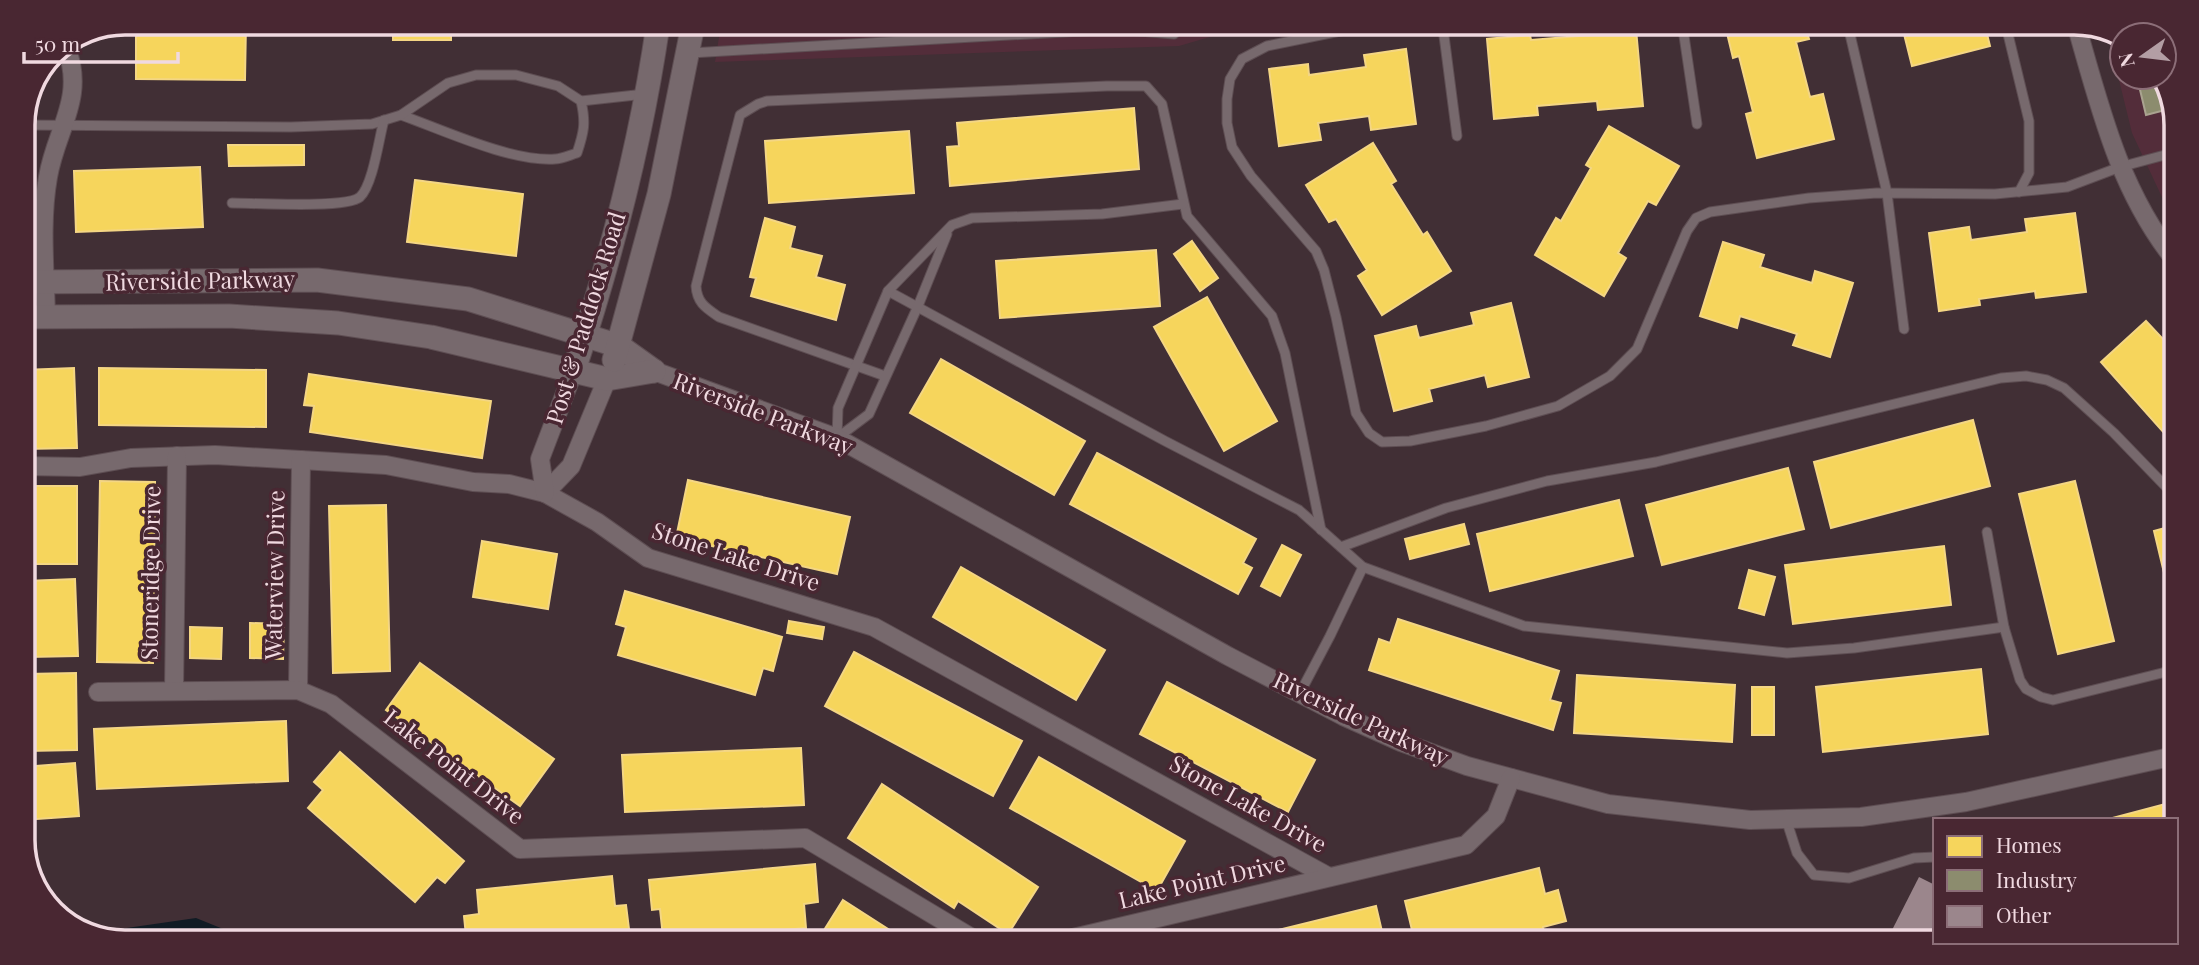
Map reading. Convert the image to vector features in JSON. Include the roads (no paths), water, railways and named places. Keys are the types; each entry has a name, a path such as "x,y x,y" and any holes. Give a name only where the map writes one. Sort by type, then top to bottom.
{"street":[{"name":"Post & Paddock Road","path":"544,493 540,459 585,336 629,172 647,93 656,35"},
{"name":"Post & Paddock Road","path":"544,493 571,466 619,346 659,194 692,35"},
{"path":"2080,36 2102,117 2125,180 2155,236 2164,247"},
{"path":"35,277 44,229 48,176 75,86 69,55"},
{"name":"Riverside Parkway","path":"35,282 317,280 468,299 619,346 654,371 837,438 1228,656 1401,743 1467,766 1608,804 1750,820 1861,817 1966,802 2164,758"},
{"name":"Riverside Parkway","path":"35,317 229,316 338,323 431,337 607,379 654,371"},
{"name":"Stone Lake Drive","path":"35,466 80,467 131,458 215,455 386,465 473,482 509,484 544,493 597,522 648,558 874,627 1329,877"},
{"name":"Stoneridge Drive","path":"174,691 177,456"},
{"name":"Waterview Drive","path":"298,690 301,460"},
{"name":"Lake Point Drive","path":"97,692 298,690 331,704 520,849 805,838 958,930"},
{"name":"Lake Point Drive","path":"1107,930 1466,845 1496,816 1511,778"}],"lane":[{"path":"689,53 1010,35"},
{"path":"1321,35 1267,46 1242,59 1230,79 1227,123 1232,147 1251,176 1315,251 1324,270 1336,317 1356,413 1369,433 1382,442 1410,441 1461,431 1546,409 1610,376 1637,349 1664,291 1687,231 1696,218 1710,212 1809,198 1887,193 1995,194 2067,187 2120,167 2164,155"},
{"path":"1444,35 1457,136"},
{"path":"1684,35 1698,124"},
{"path":"1850,35 1887,193 1904,329"},
{"path":"2008,35 2029,121 2029,173 2019,192"},
{"path":"35,125 291,127 372,124 401,115 448,83 476,75 516,75 558,86 581,101 647,93"},
{"path":"885,376 719,317 704,307 696,294 740,115 758,104 834,97 1146,86 1162,104 1187,216 1272,316 1286,353 1321,530"},
{"path":"401,115 496,149 556,159 577,153 585,119 581,101"},
{"path":"232,203 331,203 349,202 360,196 368,182 384,120"},
{"path":"837,438 838,408 888,291 959,220 1102,214 1184,204"},
{"path":"837,438 869,414 918,306 949,228"},
{"path":"888,291 1165,441 1299,510 1363,567 1524,626 1787,653 1854,648 2004,627"},
{"path":"1341,547 1446,508 1547,481 1656,462 2001,378 2026,376 2047,380 2064,388 2114,433 2164,485"},
{"path":"1987,532 2004,627 2020,680 2026,689 2053,700 2164,673"},
{"path":"1300,693 1363,567"},
{"path":"1786,819 1797,853 1814,875 1849,878 1914,858 1933,857"}]}
